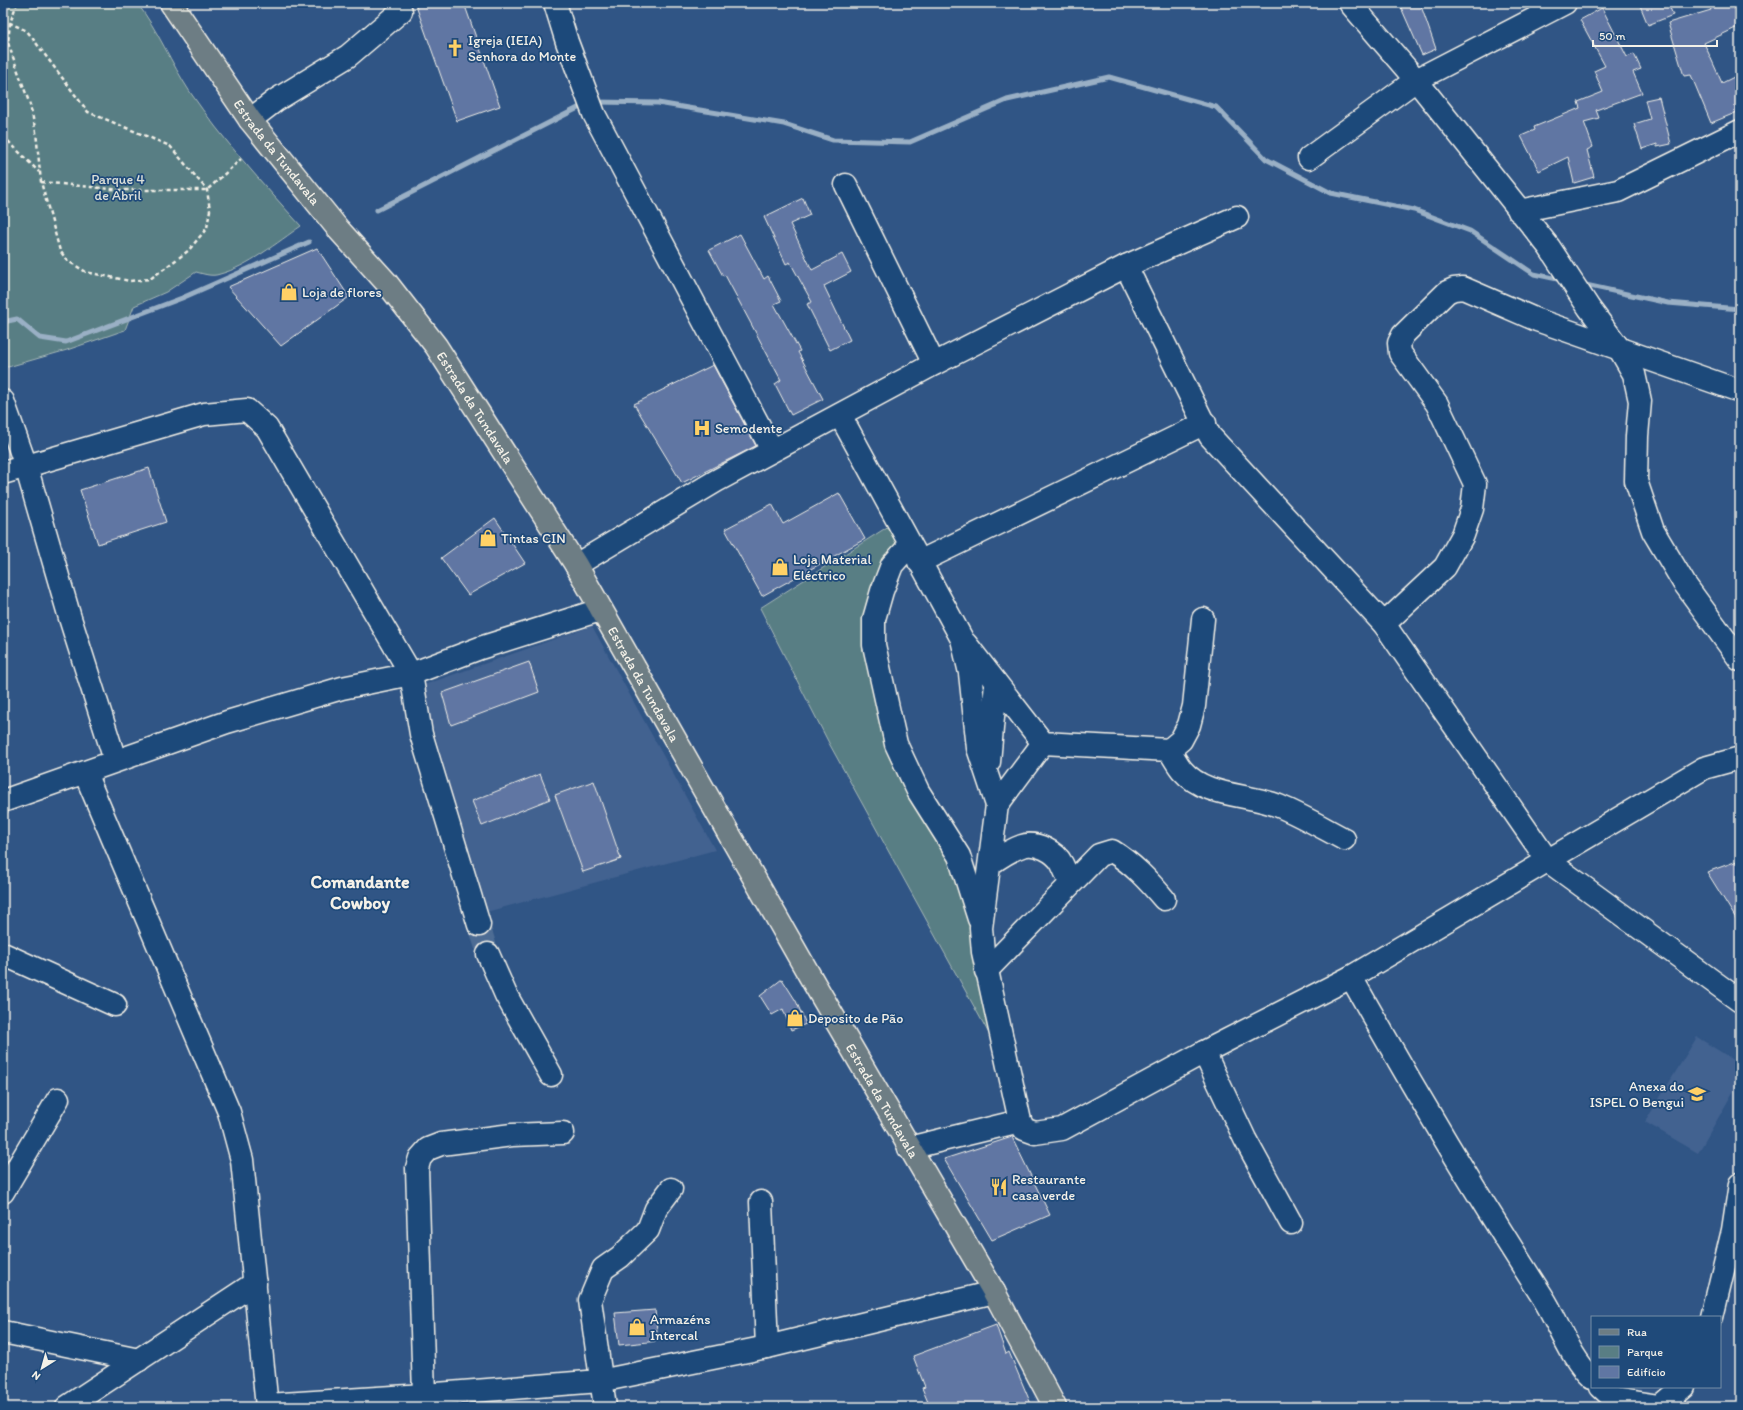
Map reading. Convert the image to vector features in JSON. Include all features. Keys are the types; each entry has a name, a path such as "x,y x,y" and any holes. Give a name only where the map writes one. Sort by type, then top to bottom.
{"main road":[{"name":"Estrada da Tundavala","path":"171,3 250,120 339,230 386,282 436,346 576,565 600,610 909,1148 994,1292 1055,1407"}],"street":[{"path":"555,3 567,42 594,114 772,450"},
{"path":"1350,3 1416,80 1549,247 1589,308 1619,348 1634,374 1640,401 1637,436 1636,481 1653,531 1684,583 1740,660"},
{"path":"1309,158 1416,80 1565,3"},
{"path":"250,120 276,100 348,56 401,11"},
{"path":"1519,211 1618,191 1740,131"},
{"path":"846,185 934,364"},
{"path":"576,565 716,481 934,364 1126,266 1237,217"},
{"path":"1126,266 1205,423 1210,436 1384,624 1548,861 1740,1001"},
{"path":"1384,624 1445,567 1463,535 1472,509 1475,484 1437,404 1400,353 1399,343 1403,335 1447,292 1454,289 1463,288 1537,320 1740,391"},
{"path":"3,401 26,466 70,618 115,760"},
{"path":"3,473 204,414 247,410 267,428 411,674 421,734 479,925"},
{"path":"840,415 914,554 962,639 1043,743 1169,750 1181,740 1189,725 1194,706 1203,619"},
{"path":"1205,423 892,565 882,591 874,619 874,645 896,744 918,791 959,856 981,928 986,971 1020,1121 1024,1129 1035,1133 1062,1129 1204,1052 1352,977 1704,768 1740,758"},
{"path":"3,801 85,773 115,760 227,722 342,688 411,674 480,648 600,610"},
{"path":"962,639 970,673 978,748 997,805 981,928"},
{"path":"988,777 996,683"},
{"path":"997,805 1043,743"},
{"path":"1169,750 1182,770 1193,780 1206,787 1225,794 1263,800 1279,806 1344,839"},
{"path":"85,773 229,1112 242,1160 256,1283 267,1406 434,1399 600,1382 767,1347 994,1292"},
{"path":"990,864 1010,851 1024,845 1040,847 1050,851 1062,862 1070,884"},
{"path":"986,971 1099,856 1112,851 1124,858 1143,874 1164,899"},
{"path":"3,954 115,1005"},
{"path":"488,954 506,994 551,1075"},
{"path":"1352,977 1414,1090 1485,1206 1547,1303 1583,1370 1591,1377"},
{"path":"1204,1052 1245,1139 1290,1223"},
{"path":"3,1192 58,1099"},
{"path":"909,1148 1020,1121"},
{"path":"434,1399 417,1168 420,1158 428,1149 441,1144 512,1135 563,1133"},
{"path":"1712,1316 1732,1230 1740,1184"},
{"path":"605,1407 600,1382 590,1300 603,1269 626,1252 648,1230 656,1209 671,1189"},
{"path":"761,1202 767,1347"},
{"path":"67,1407 256,1283"},
{"path":"3,1332 139,1360"},
{"path":"1602,1388 1614,1399 1660,1406 1681,1388"}],"path":[{"path":"3,19 10,23 27,31 88,112 170,146 207,190 210,210 207,228 199,240 182,256 150,279 130,282 86,272 68,261 60,251 41,182 36,132 30,105 8,43 10,23 17,3"},
{"path":"3,136 39,172"},
{"path":"41,182 120,190 207,190 241,159"}],"shaded area":[{"path":"592,626 715,850 486,912 421,686"},
{"name":"Anexa do ISPEL O Bengui","path":"1697,1037 1740,1064 1740,1080 1698,1153 1645,1122"}],"green space":[{"name":"Parque 4 de Abril","path":"3,3 137,3 145,13 183,81 203,110 243,161 301,226 241,266 217,275 208,275 196,272 166,292 134,306 125,330 67,350 8,367 3,366"},
{"path":"892,524 903,542 866,653 931,823 965,895 998,1050 830,745 760,608"}],"building":[{"path":"415,3 464,3 500,106 457,121"},
{"path":"1399,3 1420,3 1436,49 1422,55"},
{"path":"1639,3 1668,3 1673,15 1648,25"},
{"path":"1708,3 1733,3 1736,12 1740,10 1740,26 1704,43 1722,83 1740,74 1740,111 1711,123 1691,75 1684,76 1668,23 1711,10"},
{"path":"1602,8 1627,57 1634,54 1641,69 1633,72 1642,93 1596,110 1599,118 1584,122 1593,147 1587,150 1594,177 1574,183 1568,157 1539,171 1521,136 1535,130 1534,127 1580,108 1578,102 1603,92 1594,71 1605,66 1580,20"},
{"path":"1659,97 1671,144 1657,147 1657,144 1642,149 1634,124 1650,119 1645,100"},
{"path":"803,198 810,215 790,224 812,270 842,254 851,272 824,286 850,340 830,350 807,304 812,302 790,262 786,264 764,217"},
{"path":"740,234 764,279 768,276 781,301 774,304 800,351 798,352 823,399 791,415 775,384 781,380 725,275 723,276 709,250"},
{"name":"Loja de flores","path":"317,248 349,297 281,346 228,287"},
{"path":"713,365 756,446 682,483 634,404"},
{"path":"149,468 166,522 98,544 80,490"},
{"name":"Loja Material Eléctrico","path":"839,493 865,539 762,596 725,529 772,504 783,524"},
{"name":"Tintas CIN","path":"495,518 525,563 468,595 441,558"},
{"path":"529,662 539,692 451,725 442,693"},
{"path":"540,774 550,799 482,826 472,801"},
{"path":"594,781 621,859 583,872 555,795"},
{"path":"1740,860 1740,925 1707,872"},
{"path":"782,979 796,1001 806,1024 791,1030 783,1009 772,1015 760,996"},
{"name":"Restaurante casa verde","path":"1012,1137 1050,1215 992,1240 944,1159"},
{"name":"Armazéns Intercal","path":"655,1310 658,1341 619,1345 615,1313"},
{"path":"996,1325 1006,1354 1009,1352 1031,1404 1023,1407 930,1407 922,1388 925,1387 913,1356"}],"waterway":[{"path":"596,102 658,103 784,124 833,140 910,142 1007,100 1109,77 1216,107 1266,159 1331,193 1414,210 1470,231 1534,274 1562,280"},
{"path":"377,210 584,105"},
{"path":"3,322 17,319 40,338 66,342 182,298 309,242"},
{"path":"1581,284 1668,303 1740,309"}],"tunnel":[{"path":"479,925 488,954"}],"place":[{"name":"Igreja (IEIA) Senhora do Monte","path":"455,48"},
{"name":"Loja de flores","path":"289,292"},
{"name":"Semodente","path":"702,428"},
{"name":"Tintas CIN","path":"488,538"},
{"name":"Loja Material Eléctrico","path":"780,567"},
{"name":"Deposito de Pão","path":"795,1018"},
{"name":"Anexa do ISPEL O Bengui","path":"1697,1094"},
{"name":"Restaurante casa verde","path":"999,1187"},
{"name":"Armazéns Intercal","path":"637,1327"}],"district":[{"name":"Comandante Cowboy","path":"360,892"}]}
